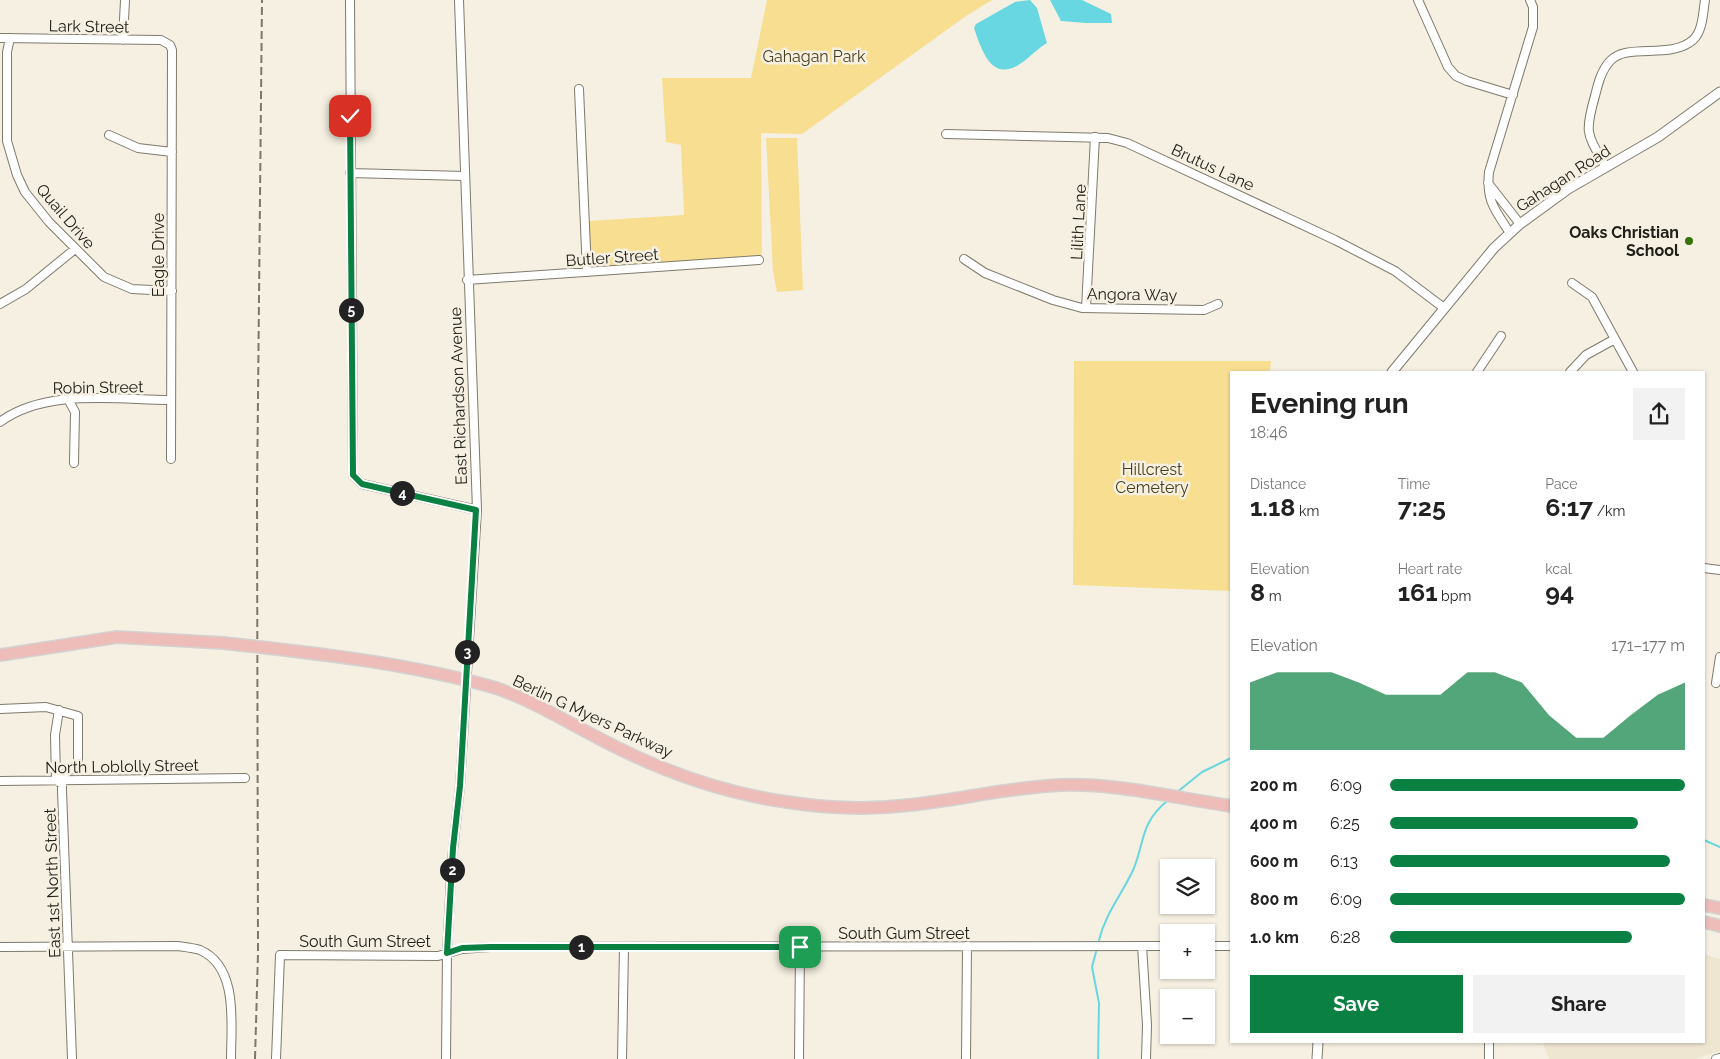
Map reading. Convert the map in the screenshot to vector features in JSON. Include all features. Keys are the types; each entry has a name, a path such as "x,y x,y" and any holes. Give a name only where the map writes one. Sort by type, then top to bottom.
{"main road":[{"name":"Berlin G Myers Parkway","path":"0,655 117,637 224,643 412,668 455,676 496,688 537,704 602,741 669,770 715,786 786,802 869,808 909,806 1061,785 1152,792 1230,806"},
{"path":"1705,905 1720,908"},
{"path":"1705,922 1720,926"}],"street":[{"path":"123,40 126,0"},
{"path":"350,0 353,475 362,484 476,510"},
{"name":"East Richardson Avenue","path":"446,1059 447,953 453,848 460,786 476,510 459,0"},
{"path":"1418,0 1448,67 1456,76 1514,95"},
{"path":"1510,233 1494,208 1487,191 1489,172 1514,95 1533,27 1533,7 1530,0"},
{"path":"1606,167 1589,137 1587,122 1601,74 1611,60 1626,54 1670,51 1681,48 1695,39 1700,29 1705,0"},
{"name":"Lark Street","path":"0,38 161,40 170,45 172,50"},
{"name":"Quail Drive","path":"10,38 7,52 6,114 8,149 25,192 36,208 96,272 114,283 140,291 172,291"},
{"name":"Eagle Drive","path":"171,459 172,50"},
{"path":"579,89 587,272"},
{"name":"Gahagan Road","path":"1393,371 1494,248 1520,224 1537,210 1658,137 1720,92"},
{"name":"Brutus Lane","path":"946,134 1095,137 1127,142 1395,270 1443,310"},
{"path":"109,135 138,148 172,152"},
{"name":"Lilith Lane","path":"1086,308 1095,137"},
{"path":"350,173 464,176"},
{"path":"1488,183 1520,224"},
{"path":"0,304 26,289 75,249"},
{"name":"Angora Way","path":"964,259 985,273 1053,300 1086,308 1204,310 1218,304"},
{"name":"Butler Street","path":"467,280 759,260"},
{"path":"1572,283 1592,298 1632,371"},
{"path":"1478,371 1501,336"},
{"path":"1571,371 1586,355 1615,339"},
{"path":"68,399 75,412 74,463"},
{"name":"Robin Street","path":"0,422 28,407 53,400 171,400"},
{"path":"1705,568 1720,570"},
{"path":"1716,683 1720,657"},
{"path":"0,709 46,706 78,716 78,764 56,780"},
{"name":"East 1st North Street","path":"59,710 55,735 56,780 62,784 72,1059"},
{"name":"North Loblolly Street","path":"0,781 245,778"},
{"path":"0,947 178,946 201,951 216,963 224,974 230,995 231,1059"},
{"path":"966,1059 967,946"},
{"path":"1142,946 1147,1058"},
{"name":"South Gum Street","path":"276,1059 280,955 438,956 462,948 490,947 1160,946"},
{"path":"1215,946 1230,946"},
{"path":"622,1059 624,947"},
{"path":"799,1059 800,947"},
{"path":"1317,1059 1318,1043"},
{"path":"1489,1043 1489,1059"},
{"path":"1716,1059 1720,1058"}],"shaded area":[{"path":"1705,954 1720,959 1720,1051 1695,1059 1549,1059 1543,1043 1705,1043"}],"green space":[{"name":"Gahagan Park","path":"767,0 992,0 966,16 802,134 761,133 762,263 591,268 589,221 684,215 681,145 666,142 662,78 751,78"},
{"path":"766,138 797,138 803,290 777,292 773,271"},
{"name":"Hillcrest Cemetery","path":"1074,361 1271,361 1270,371 1230,371 1230,591 1073,585"}],"water":[{"path":"1030,0 1037,8 1047,43 1017,66 999,69 992,65 987,58 974,28 976,24 1015,2"},
{"path":"1050,0 1082,0 1111,14 1112,23 1061,21"}],"waterway":[{"path":"1176,793 1202,772 1230,758"},
{"path":"1099,940 1106,920 1134,868 1148,824 1167,801"},
{"path":"1705,840 1720,847"},
{"path":"1096,952 1092,967 1099,1003 1098,1059"}],"railway":[{"path":"255,1059 258,954 257,497 262,0"}],"place":[{"name":"Oaks Christian School","path":"1689,241"}],"route":[{"path":"350,116 353,475 362,484 476,510 460,786 453,848 447,953 462,948 490,947 800,947"}]}
